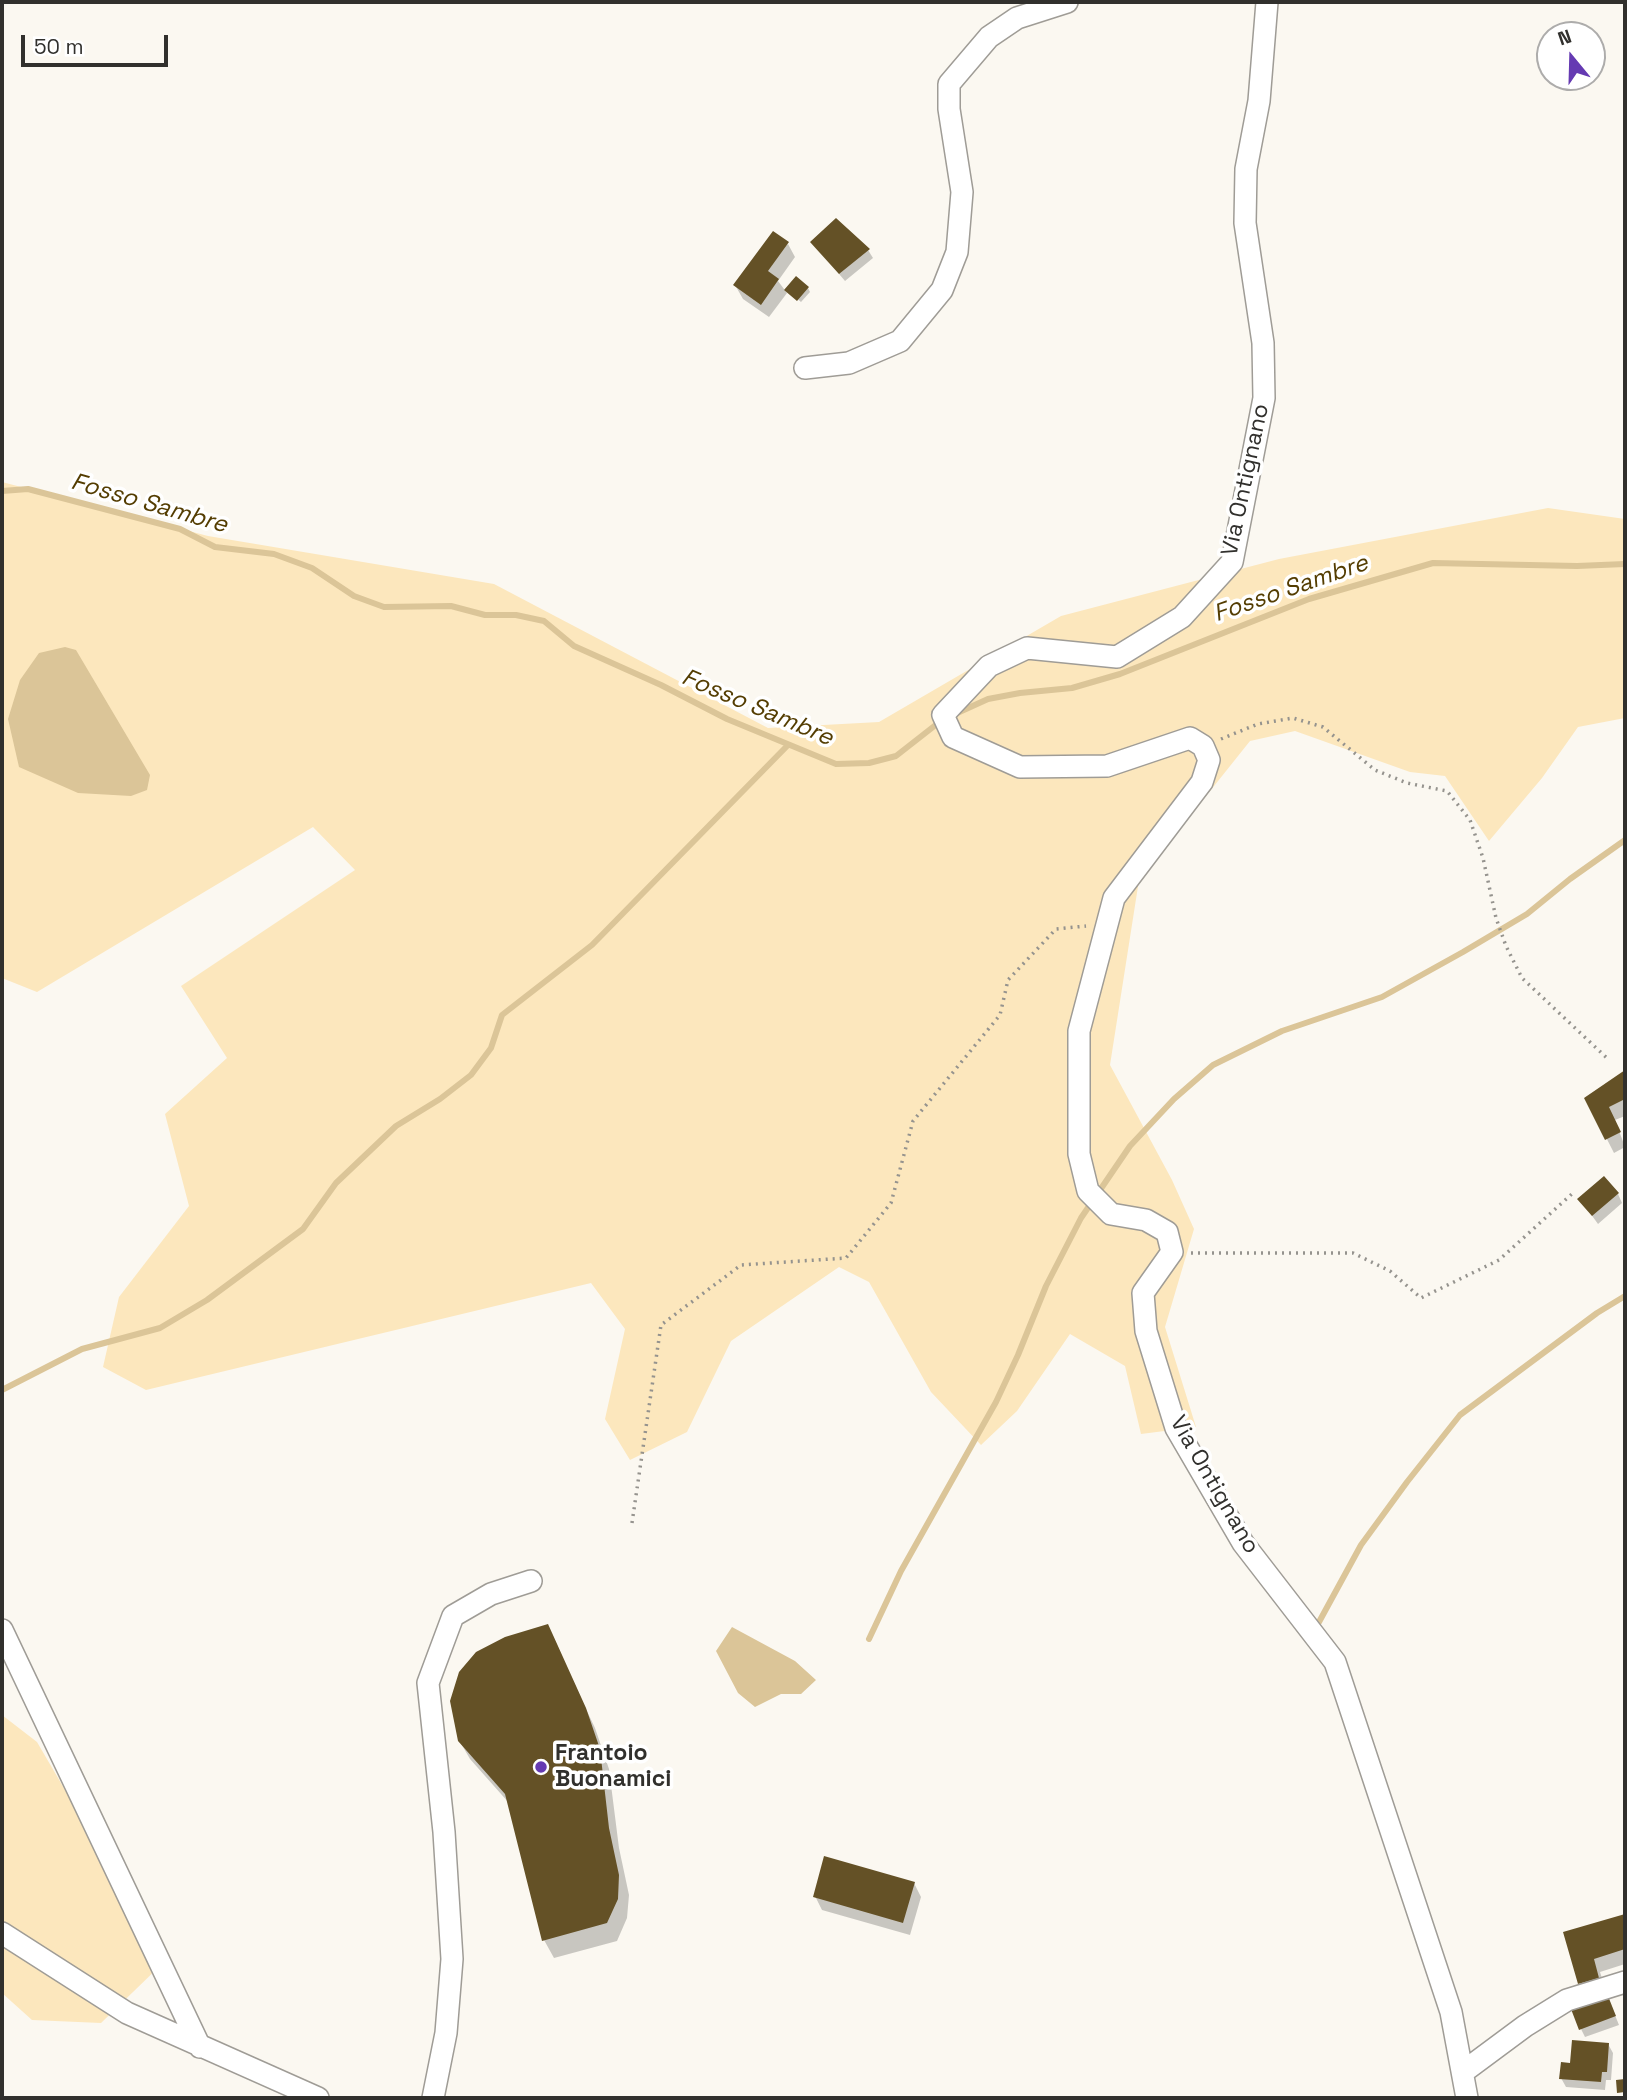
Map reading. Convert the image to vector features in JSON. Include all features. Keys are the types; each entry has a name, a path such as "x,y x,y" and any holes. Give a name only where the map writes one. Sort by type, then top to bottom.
{"street":[{"path":"805,368 849,363 900,341 942,290 957,252 962,192 949,109 949,84 989,37 1017,18 1067,2"},
{"name":"Via Ontignano","path":"1203,746 1190,738 1107,766 1020,768 953,737 943,715 989,666 1027,648 1117,657 1182,617 1232,562 1264,398 1263,343 1245,223 1246,169 1259,101 1267,2"},
{"path":"1172,1252 1167,1232 1146,1220 1111,1214 1087,1191 1079,1153 1079,1031 1114,898 1202,782 1209,760 1203,746"},
{"name":"Via Ontignano","path":"1172,1252 1143,1293 1146,1331 1176,1428 1243,1542 1335,1662 1451,2012 1467,2098"},
{"path":"433,2098 446,2033 452,1959 444,1832 428,1683 453,1616 491,1594 531,1580"},
{"path":"2,1630 200,2047"},
{"path":"2,1933 127,2013 318,2098"},
{"path":"1463,2072 1525,2026 1567,2000 1625,1982"}],"path":[{"path":"1203,746 1258,724 1293,718 1323,727 1375,770 1407,783 1447,791 1470,820 1483,858 1496,918 1522,978 1609,1060"},
{"path":"632,1523 660,1325 741,1265 846,1258 891,1203 913,1121 1000,1015 1008,980 1056,929 1108,923"},
{"path":"1172,1252 1353,1253 1390,1271 1421,1298 1499,1260 1574,1192"}],"shaded area":[{"path":"2,482 208,536 494,584 768,728 879,722 1061,616 1279,559 1548,508 1625,519 1625,718 1578,727 1542,778 1489,841 1445,776 1410,772 1295,731 1250,741 1139,880 1110,1065 1172,1180 1194,1229 1165,1327 1196,1427 1141,1434 1125,1366 1070,1334 1017,1411 981,1445 931,1392 869,1282 839,1267 731,1341 687,1432 630,1460 605,1419 625,1329 591,1283 146,1390 103,1367 119,1297 189,1206 165,1114 227,1058 181,986 355,870 313,827 37,992 2,978"},
{"path":"65,647 76,650 150,775 147,790 131,796 78,793 19,767 8,719 20,680 39,653"},
{"path":"732,1627 795,1661 816,1680 801,1694 781,1694 755,1707 738,1693 716,1651"},
{"path":"2,1715 37,1742 165,1961 101,2023 32,2020 2,1993"}],"building":[{"path":"836,218 870,249 839,274 810,242"},
{"path":"773,231 789,242 768,271 779,279 761,305 733,285"},
{"path":"796,276 809,287 797,301 784,290"},
{"path":"1625,1070 1625,1099 1609,1107 1621,1132 1605,1140 1584,1098"},
{"path":"1604,1176 1619,1193 1592,1216 1577,1199"},
{"name":"Frantoio Buonamici","path":"548,1624 586,1708 600,1749 609,1828 619,1875 618,1899 607,1923 542,1941 505,1794 458,1741 450,1701 459,1672 476,1652 505,1637"},
{"path":"824,1856 915,1882 903,1923 813,1897"},
{"path":"1625,1914 1625,1949 1594,1959 1599,1978 1578,1984 1563,1932"},
{"path":"1608,1996 1616,2016 1579,2030 1571,2009"},
{"path":"1572,2040 1609,2043 1607,2072 1602,2072 1601,2082 1559,2079 1561,2062 1570,2063"},
{"path":"1625,2079 1625,2092 1617,2093 1616,2080"}],"waterway":[{"name":"Fosso Sambre","path":"2,491 28,489 180,529 215,547 274,554 312,568 354,596 384,607 451,606 485,615 516,615 544,621 574,646 661,685 727,719 836,764 869,763 896,756 942,720"},
{"name":"Fosso Sambre","path":"955,714 988,699 1072,688 1120,674 1309,599 1433,563 1577,566 1625,564"},
{"path":"2,1390 82,1349 160,1328 207,1300 303,1229 336,1183 396,1126 440,1099 471,1075 491,1048 502,1015 592,945 788,745"},
{"path":"869,1639 901,1571 996,1402 1046,1286 1081,1218 1130,1146 1174,1099 1213,1065 1282,1031 1382,997 1463,952 1527,914 1625,840"},
{"path":"1319,1622 1361,1545 1460,1415 1597,1313 1625,1296"}],"place":[{"name":"Frantoio Buonamici","path":"541,1767"}]}
